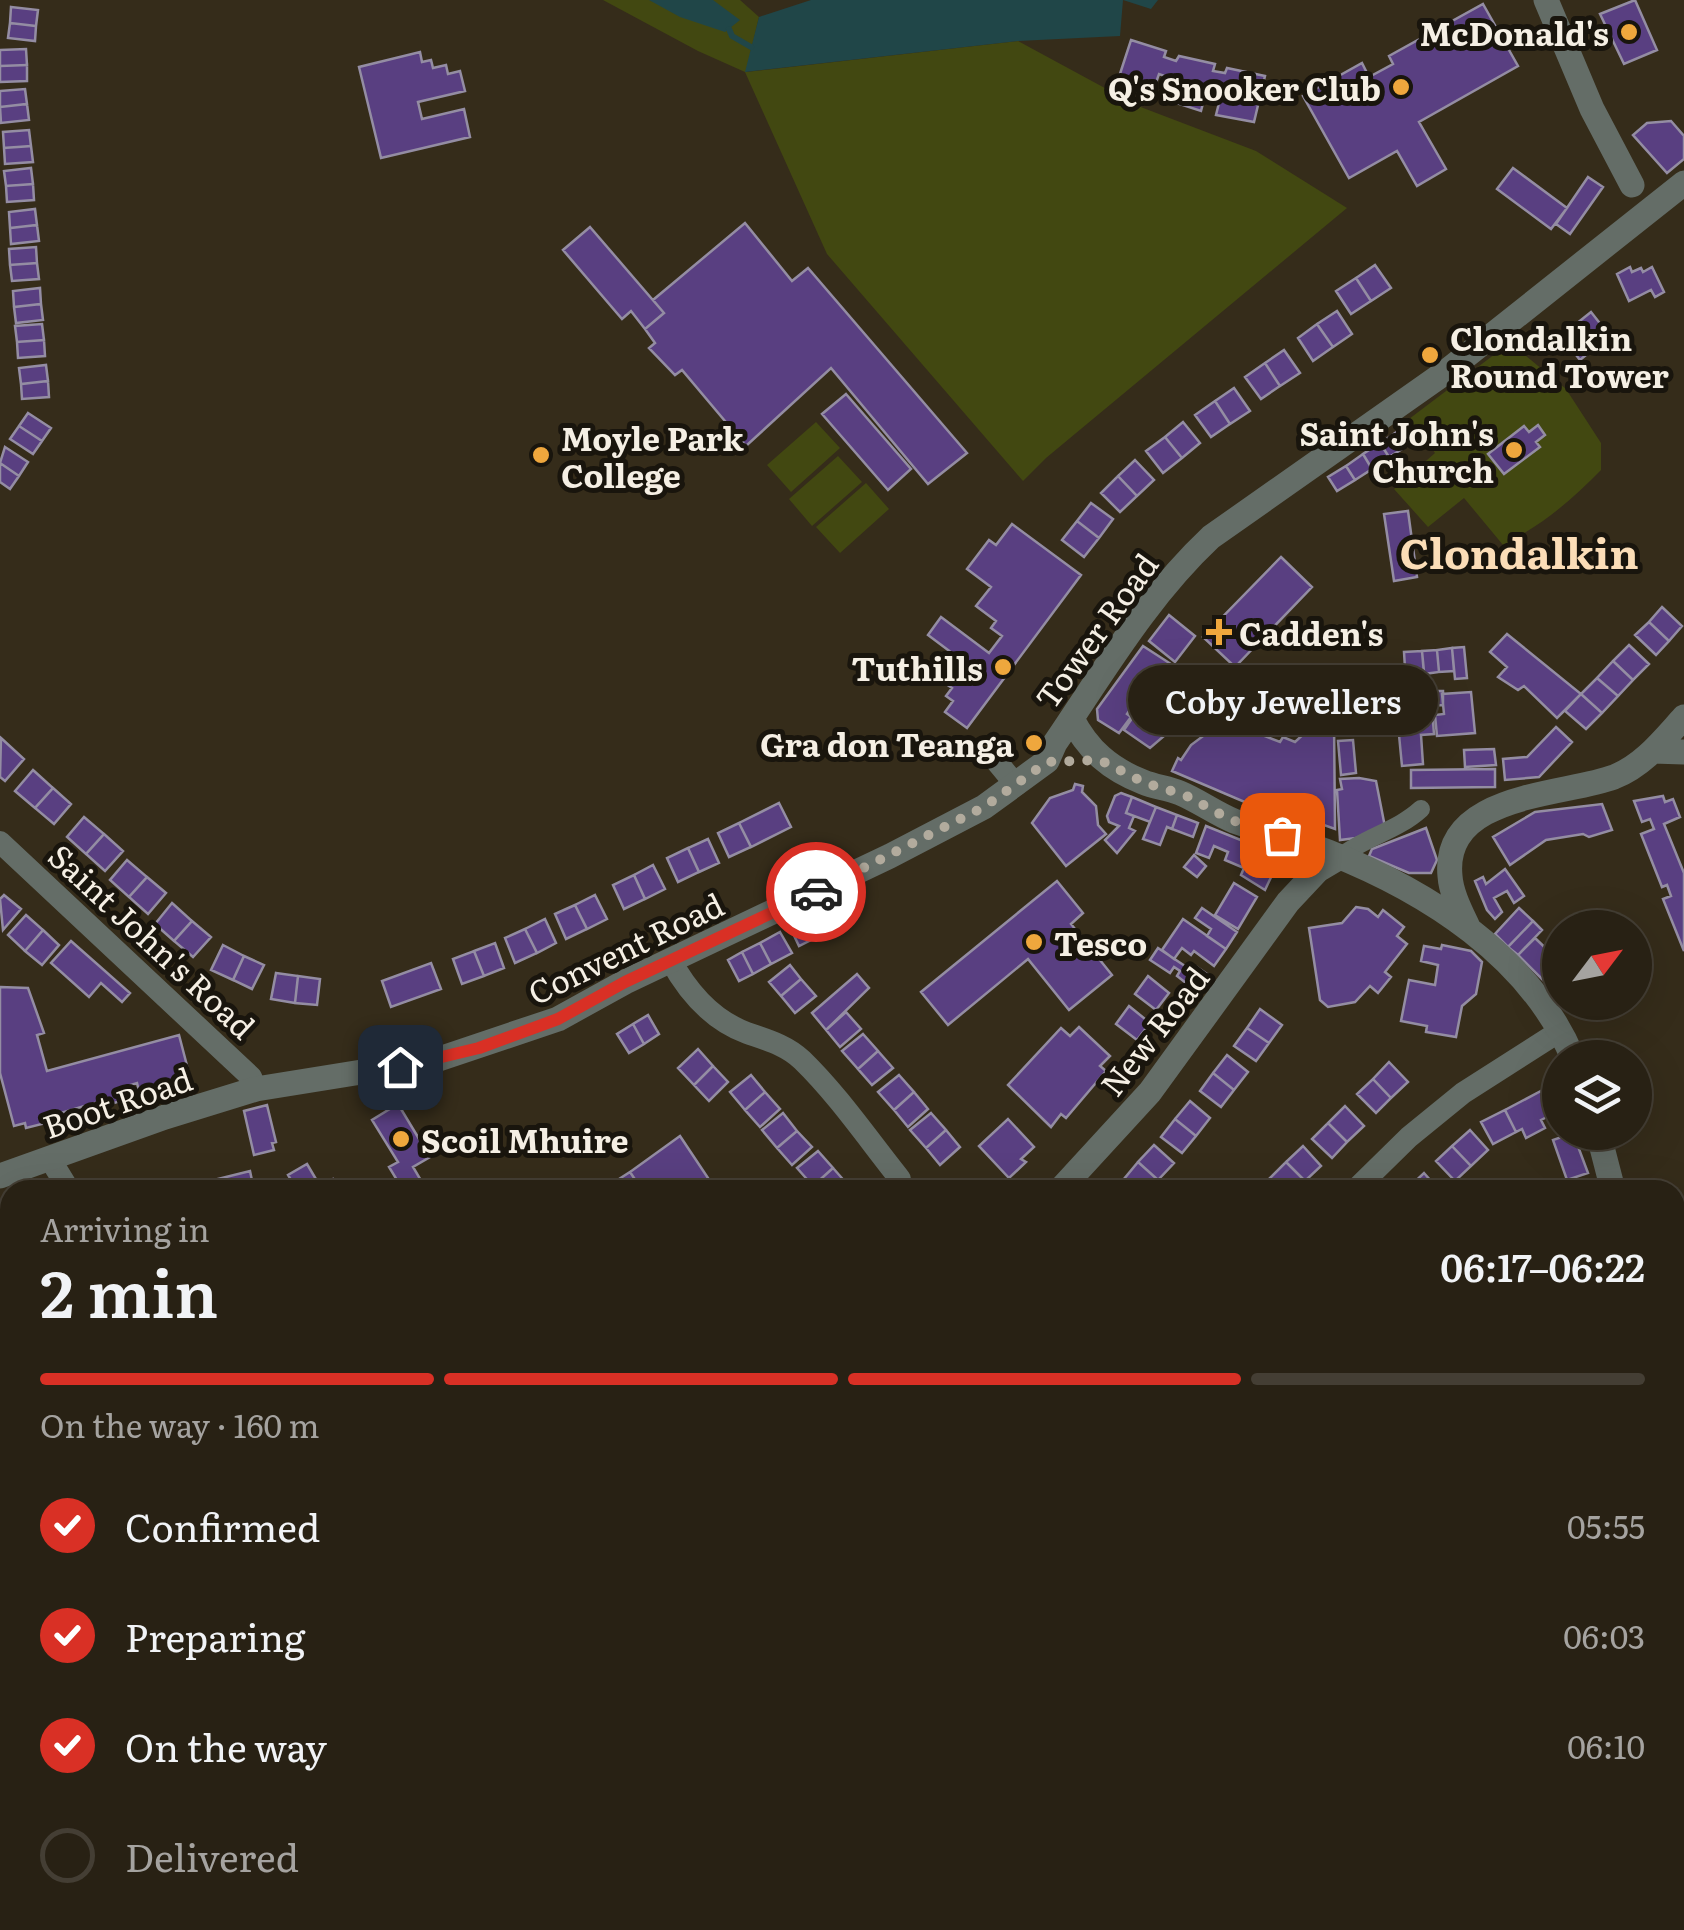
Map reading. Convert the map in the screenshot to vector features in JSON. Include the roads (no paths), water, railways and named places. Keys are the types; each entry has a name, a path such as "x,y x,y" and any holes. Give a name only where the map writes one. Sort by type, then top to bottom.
{"street":[{"path":"1546,0 1592,109 1632,184 1623,231"},
{"path":"1632,184 1659,195 1677,188"},
{"name":"Tower Road","path":"1047,762 1138,617 1211,537 1447,370 1677,188"},
{"path":"1468,927 1449,874 1458,840 1491,809 1513,800 1612,777 1632,768 1653,752 1684,717"},
{"path":"1072,719 1100,760 1145,783 1185,795 1231,820 1332,854 1416,893 1468,927 1520,979 1565,1040"},
{"path":"1653,752 1684,752"},
{"path":"1047,762 1100,760"},
{"path":"997,762 1016,785"},
{"name":"Convent Road","path":"256,1089 436,1060 558,1019 984,807 1047,762"},
{"path":"1332,854 1405,824 1421,809"},
{"name":"New Road","path":"1288,902 1304,860 1299,841"},
{"name":"Saint John's Road","path":"0,842 251,1077 256,1089"},
{"name":"New Road","path":"1069,1180 1150,1092 1288,902 1332,854"},
{"path":"1416,893 1428,890 1449,874"},
{"path":"671,960 686,988 718,1018 743,1032 776,1042 800,1058 900,1179"},
{"path":"1365,1180 1409,1137 1463,1093 1560,1031"},
{"name":"Boot Road","path":"0,1176 256,1089"},
{"path":"1603,1150 1610,1180"},
{"path":"50,1159 63,1180"}],"water":[{"path":"649,0 713,0 740,20 725,32 680,17"},
{"path":"811,0 1123,0 1120,36 1018,41 745,72 759,17"},
{"path":"1123,0 1158,0 1151,9"}],"waterway":[{"path":"729,29 732,36 751,47"}],"place":[{"name":"McDonald's","path":"1629,32"},
{"name":"Q's Snooker Club","path":"1401,87"},
{"name":"Clondalkin Round Tower","path":"1430,355"},
{"name":"Saint John's Church","path":"1514,450"},
{"name":"Moyle Park College","path":"541,455"},
{"name":"Cadden's","path":"1219,632"},
{"name":"Tuthills","path":"1003,667"},
{"name":"Gra don Teanga","path":"1034,743"},
{"name":"Coby Jewellers","path":"1282,835"},
{"name":"Tesco","path":"1034,942"},
{"name":"Scoil Mhuire","path":"401,1139"}],"district":[{"name":"Clondalkin","path":"1519,551"}]}
